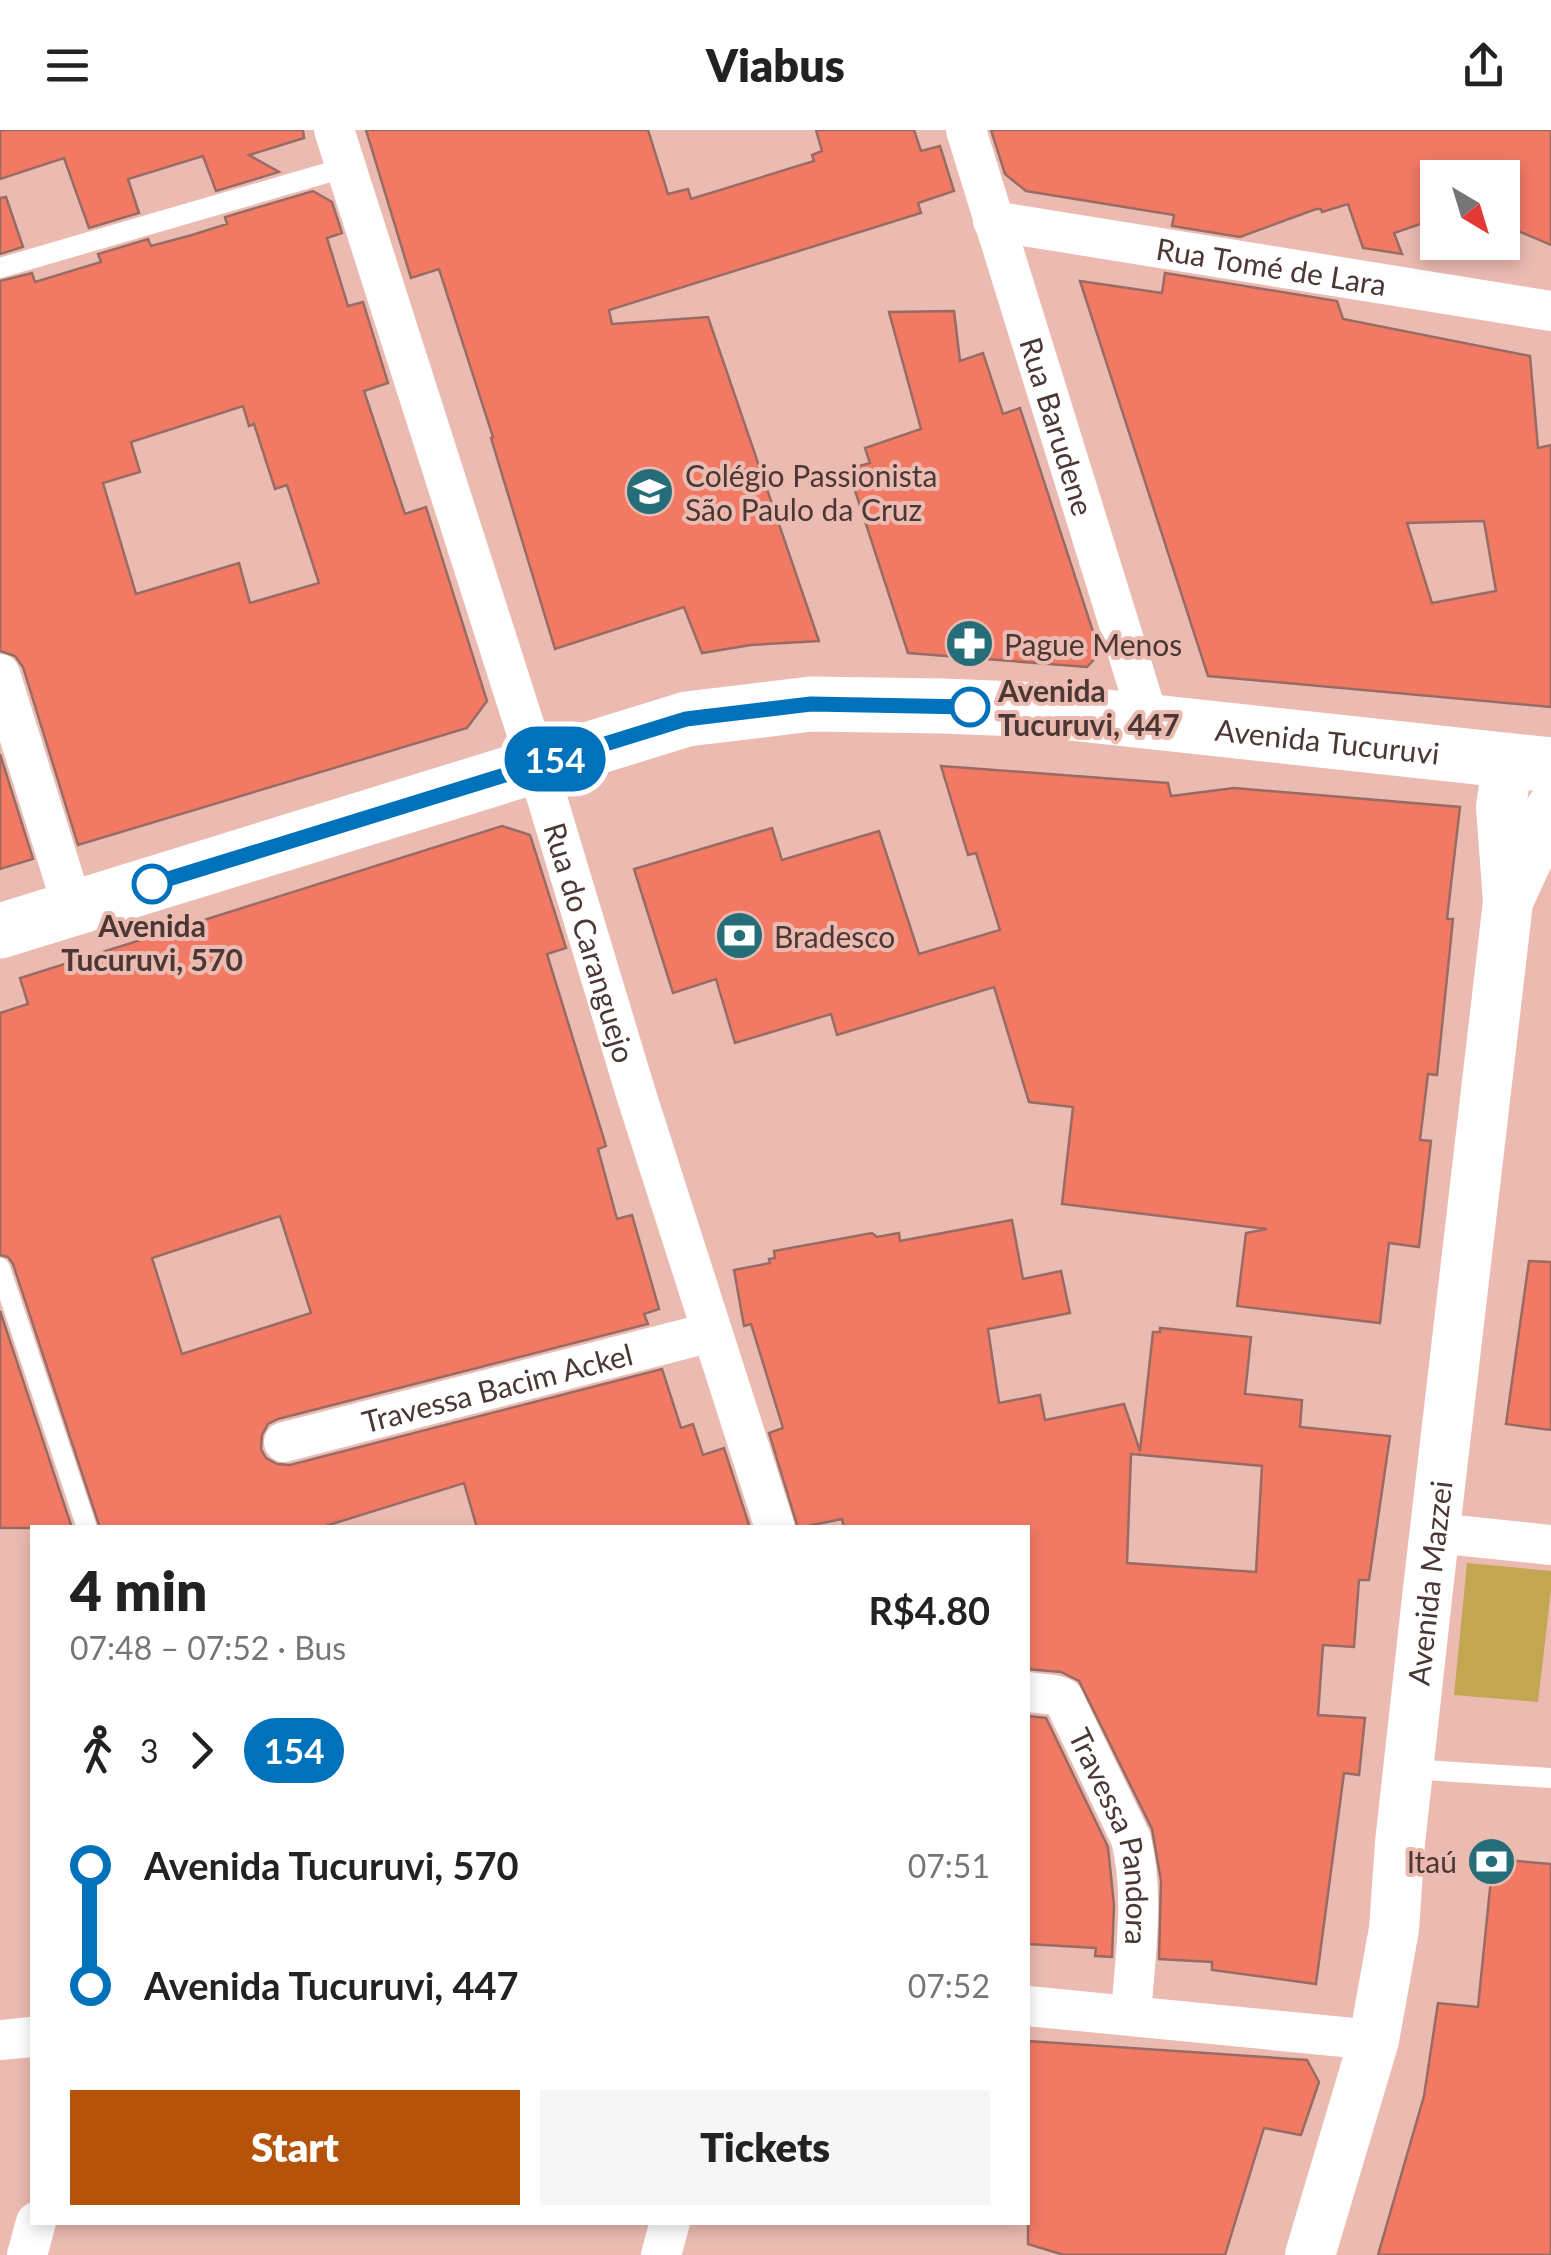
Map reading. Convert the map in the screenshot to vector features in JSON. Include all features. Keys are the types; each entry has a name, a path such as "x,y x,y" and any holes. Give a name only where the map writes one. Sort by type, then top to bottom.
{"main road":[{"name":"Avenida Tucuruvi","path":"0,931 686,719 811,704 1043,710 1529,762"}],"street":[{"name":"Rua Barudene","path":"966,130 1148,721"},
{"name":"Rua do Caranguejo","path":"340,149 773,1525"},
{"name":"Rua Tomé de Lara","path":"993,220 1551,311"},
{"path":"0,674 73,908"},
{"name":"Avenida Mazzei","path":"1310,2255 1374,2040 1394,1928 1408,1769 1508,902 1501,807 1529,762"},
{"name":"Avenida Mazzei","path":"1508,902 1551,808"},
{"name":"Travessa Bacim Ackel","path":"284,1442 712,1332"},
{"path":"1435,1533 1551,1545"},
{"name":"Travessa Pandora","path":"1030,1692 1063,1698 1131,1839 1138,1894 1131,2016"},
{"path":"1030,2006 1374,2040"},
{"path":"0,2040 30,2036"},
{"path":"27,2255 35,2225"},
{"path":"661,2255 669,2225"}],"lane":[{"path":"0,268 340,149"},
{"path":"0,1268 87,1525"},
{"path":"1408,1769 1551,1778"}],"shaded area":[{"path":"1467,1563 1551,1571 1538,1702 1454,1695"}],"building":[{"path":"0,130 303,130 304,138 249,155 279,172 216,191 203,156 128,179 139,213 89,228 64,158 0,179"},
{"name":"Colégio Passionista São Paulo da Cruz","path":"366,130 648,130 668,194 688,189 691,199 814,161 812,155 822,151 816,130 914,130 921,151 940,146 954,191 918,203 921,213 609,310 612,324 708,317 819,641 702,653 684,607 555,649 439,269 411,278"},
{"path":"991,130 1551,130 1551,245 1520,232 1520,160 1420,160 1420,224 1394,233 1402,254 1363,248 1348,204 1322,212 1316,209 1240,237 1172,226 1174,215 1026,191 1005,174"},
{"path":"313,191 332,202 342,233 327,238 348,306 363,302 388,383 364,391 405,514 426,507 487,701 467,728 78,845 23,667 15,656 0,651 0,281 32,273 35,282 101,262 98,254 148,239 151,246 227,224 225,217","holes":["243,406 249,426 254,424 275,489 287,485 319,583 250,603 239,563 136,594 103,483 140,472 131,442"]},
{"path":"6,197 23,247 0,254 0,198"},
{"path":"1165,273 1337,301 1343,319 1530,356 1538,448 1551,445 1551,707 1208,676 1080,281 1162,293","holes":["1484,521 1496,591 1432,603 1407,523"]},
{"path":"954,311 960,361 983,353 1003,414 1020,408 1100,653 1087,667 908,653 848,469 870,463 865,448 921,429 889,312"},
{"path":"0,754 33,859 0,869"},
{"path":"941,766 1168,783 1171,796 1234,788 1460,807 1447,919 1453,919 1437,1075 1428,1074 1420,1140 1431,1141 1419,1247 1389,1243 1380,1323 1237,1306 1246,1233 1267,1229 1062,1204 1073,1107 1029,1102 994,987 837,1035 831,1014 735,1043 716,979 673,993 634,869 772,828 782,860 879,831 919,954 1000,930 976,853 968,855"},
{"path":"502,826 530,835 566,948 547,954 606,1146 598,1149 617,1219 632,1215 659,1309 644,1314 648,1324 278,1419 268,1424 261,1449 266,1458 290,1465 662,1369 681,1428 693,1424 703,1455 724,1448 749,1525 476,1525 464,1483 329,1525 99,1525 13,1264 0,1255 0,1013 28,1004 20,978","holes":["280,1216 311,1313 182,1354 152,1258"]},
{"path":"1012,1220 1023,1279 1061,1271 1070,1313 988,1329 999,1403 1040,1395 1045,1420 1124,1404 1140,1451 1153,1332 1160,1332 1160,1328 1251,1337 1245,1394 1302,1400 1300,1427 1390,1436 1369,1580 1359,1580 1354,1647 1323,1645 1318,1715 1365,1718 1359,1775 1344,1773 1316,1984 1212,1970 1212,1962 1159,1959 1161,1881 1152,1829 1079,1681 1061,1672 1030,1669 1030,1525 843,1525 842,1519 797,1525 769,1433 783,1428 751,1324 744,1326 734,1270 770,1263 769,1259 775,1258 774,1251 872,1233 877,1237 899,1233 900,1241","holes":["1131,1454 1262,1466 1256,1572 1127,1563"]},
{"path":"1529,1261 1551,1262 1551,1430 1506,1424"},
{"path":"0,1311 71,1525 0,1528"},
{"path":"1030,1716 1046,1718 1108,1847 1114,1905 1112,1957 1095,1956 1096,1948 1030,1944"},
{"path":"1493,1859 1551,1864 1551,2255 1378,2255 1424,2096 1438,2003 1478,2007"},
{"path":"1030,2041 1307,2060 1319,2082 1301,2135 1264,2128 1225,2255 1064,2255 1028,2244"}],"bus line":[{"name":"154","path":"152,884 686,719 811,704 970,707"}],"place":[{"name":"Colégio Passionista São Paulo da Cruz","path":"650,492"},
{"name":"Pague Menos","path":"969,644"},
{"name":"Avenida Tucuruvi, 447","path":"970,707"},
{"name":"Avenida Tucuruvi, 570","path":"152,884"},
{"name":"Bradesco","path":"739,936"},
{"name":"Itaú","path":"1492,1861"}]}
